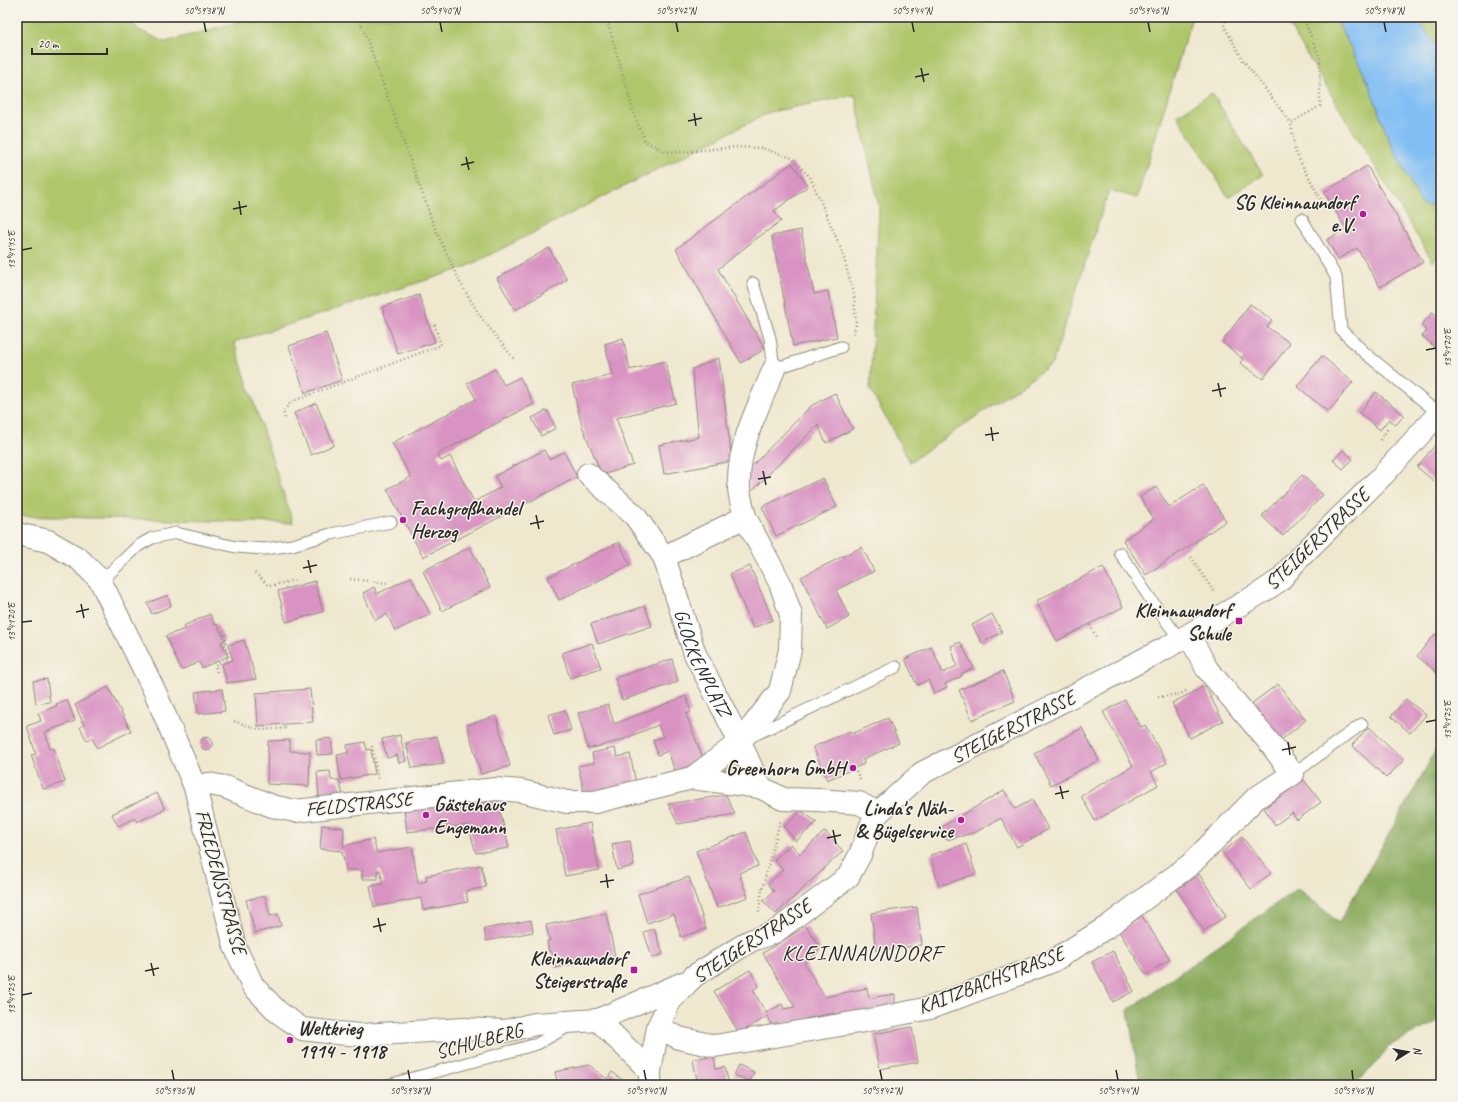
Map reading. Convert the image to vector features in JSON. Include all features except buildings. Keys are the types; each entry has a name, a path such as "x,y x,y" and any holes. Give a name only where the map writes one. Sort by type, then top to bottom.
{"street":[{"name":"GLOCKENPLATZ","path":"740,742 780,691 790,650 791,615 780,583 745,517 738,488 739,462 751,426 774,369"},
{"name":"STEIGERSTRASSE","path":"650,1078 658,1027 670,1001 690,980 750,941 775,932 848,877 860,855 878,813 922,773 1185,638 1239,607 1280,580 1297,560 1383,475 1440,412"},
{"name":"GLOCKENPLATZ","path":"588,474 635,516 664,557 695,654 740,742 760,787"},
{"path":"664,557 745,517"},
{"name":"FRIEDENSSTRASSE","path":"17,534 48,541 79,559 100,580 155,692 195,787 235,947 253,986 278,1012 302,1029 361,1035 464,1029 506,1031 535,1024 598,1020 690,980"},
{"path":"1185,638 1207,669 1269,742 1293,774"},
{"name":"FELDSTRASSE","path":"692,778 740,742"},
{"name":"KAITZBACHSTRASSE","path":"658,1027 679,1038 715,1046 862,1022 930,1008 1052,961 1107,927 1191,864 1256,798 1293,774"},
{"name":"FELDSTRASSE","path":"195,787 208,784 225,787 272,806 295,811 496,790 521,791 567,802 595,802 692,778 760,787 783,799 859,803 878,813"},
{"path":"598,1020 650,1078"}],"lane":[{"path":"1302,219 1336,277 1341,330 1365,353 1440,412"},
{"path":"752,283 770,338 774,369 841,348"},
{"path":"100,580 112,571 138,546 152,538 176,534 236,547 265,549 292,545 331,534 391,522"},
{"path":"1120,553 1149,597 1185,638"},
{"path":"740,742 896,667"},
{"name":"KAITZBACHSTRASSE","path":"1293,774 1362,724"},
{"name":"SCHULBERG","path":"388,1085 537,1044 576,1021"}],"path":[{"path":"359,17 435,229 460,282 480,316 514,358"},
{"path":"606,17 635,117 646,141 666,152 683,152 735,147 762,148 792,158 810,177 842,251 854,296 856,326 850,340 841,348"},
{"path":"1226,17 1224,26 1243,60 1291,123 1295,152 1324,205 1302,219"},
{"path":"1291,123 1320,106 1320,58 1303,17"},
{"path":"285,418 283,412 291,402 441,345 434,323"},
{"path":"1191,558 1214,592"},
{"path":"255,573 269,586 295,580"},
{"path":"350,579 388,583"},
{"path":"1090,625 1096,637"},
{"path":"216,672 215,665 229,658 224,644 227,641 223,631"},
{"path":"1158,697 1180,694 1188,690"},
{"path":"234,721 261,730 287,728"},
{"path":"372,746 380,801"},
{"path":"764,936 759,917 762,890 780,821"}],"green space":[{"path":"17,17 127,17 139,30 165,42 256,17 1192,17 1137,198 1109,190 1052,364 910,462 870,389 879,207 855,95 770,112 464,268 234,342 293,523 17,516"},
{"path":"1284,17 1441,17 1441,255 1433,262"},
{"path":"1212,93 1263,175 1228,197 1177,115"},
{"path":"1441,741 1441,1012 1438,1021 1389,1046 1373,1067 1353,1085 1140,1085 1128,1010 1298,888 1339,923"},
{"path":"737,756 745,779 711,773"}],"water":[{"path":"1335,17 1416,17 1441,52 1441,207 1422,205 1389,140 1368,82"}],"place":[{"name":"SG Kleinnaundorf e.V.","path":"1363,214"},
{"name":"Fachgroßhandel Herzog","path":"403,520"},
{"name":"Kleinnaundorf Schule","path":"1239,621"},
{"name":"Greenhorn GmbH","path":"853,768"},
{"name":"Gästehaus Engemann","path":"426,815"},
{"name":"Linda's Näh- & Bügelservice","path":"961,820"},
{"name":"Kleinnaundorf Steigerstraße","path":"634,970"},
{"name":"Weltkrieg 1914 - 1918","path":"290,1040"}],"district":[{"name":"KLEINNAUNDORF","path":"862,953"}]}
